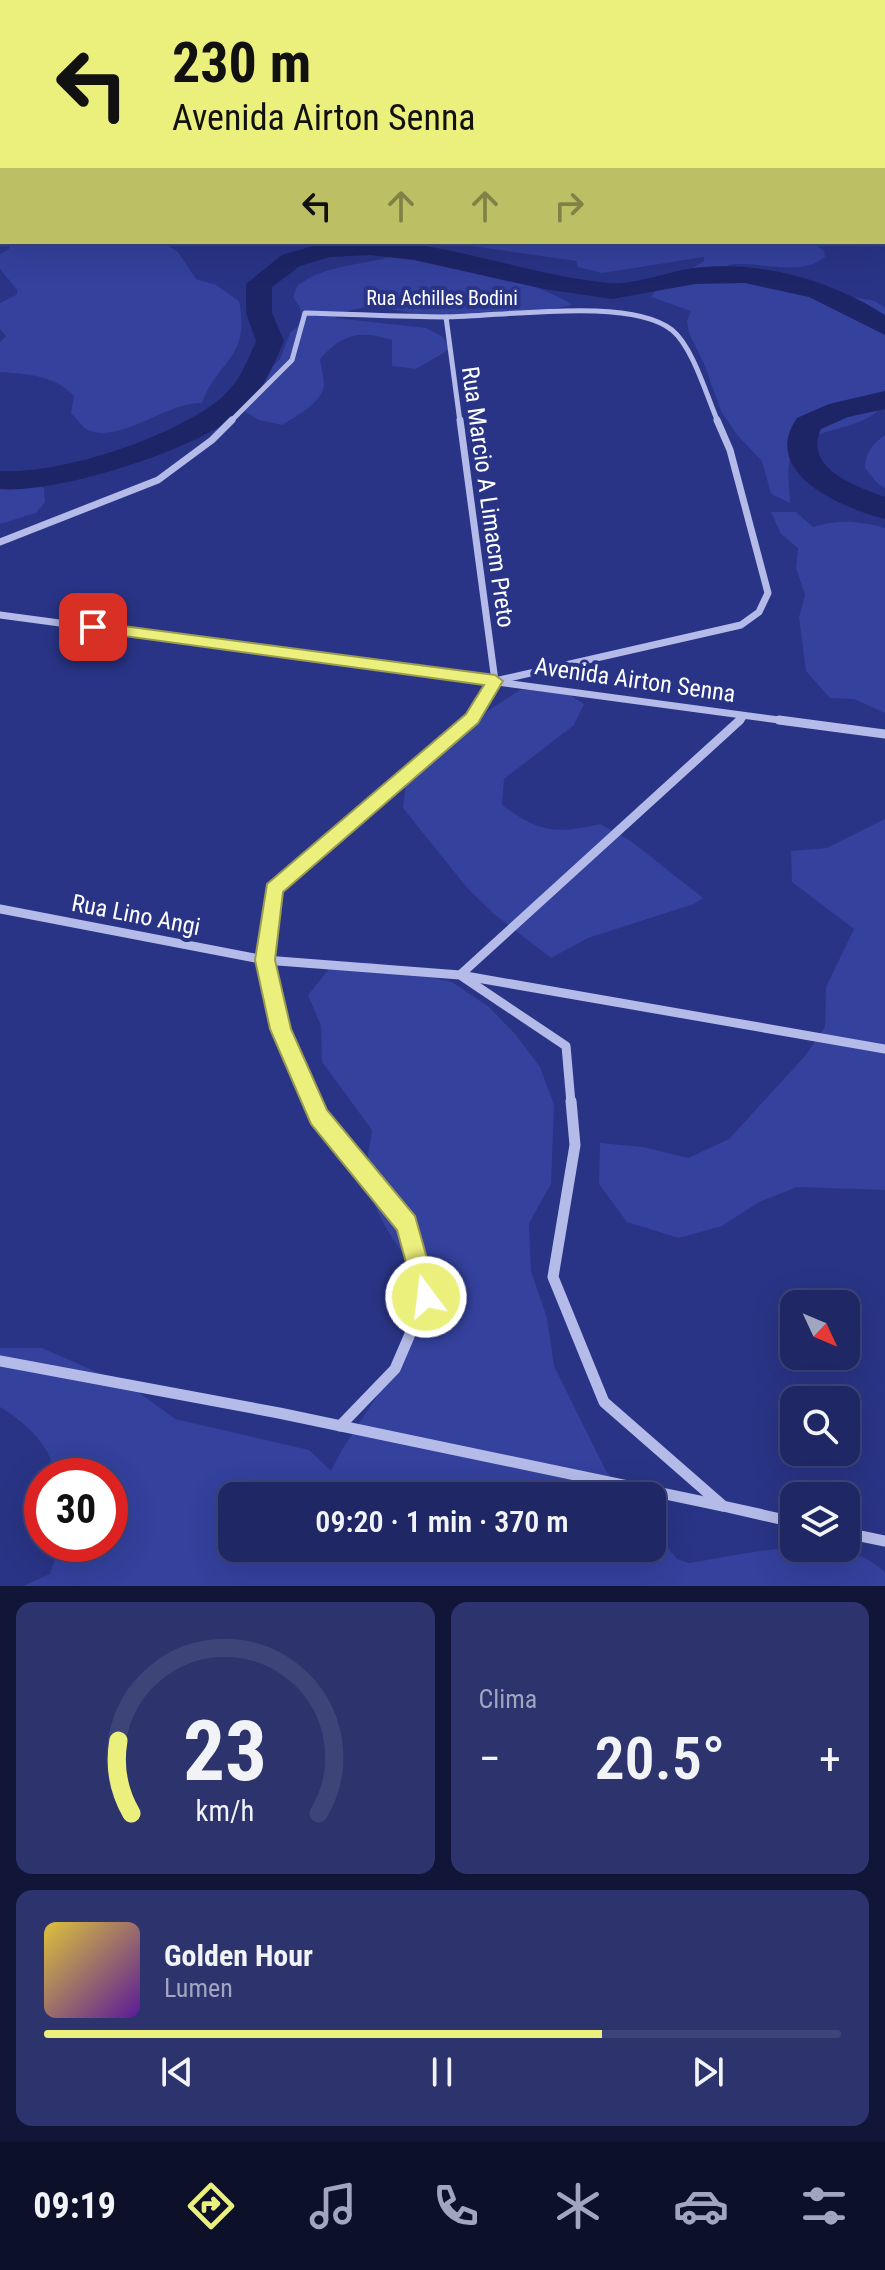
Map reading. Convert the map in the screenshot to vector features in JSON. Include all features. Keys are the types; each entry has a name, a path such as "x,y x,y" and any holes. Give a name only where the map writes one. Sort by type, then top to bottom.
{"street":[{"name":"Rua Achilles Bodini","path":"0,542 158,480 212,440 292,360 305,313 446,317 610,311 647,318 672,330 685,346 730,450 768,593 760,613 741,625 495,681"},
{"name":"Rua Marcio A Limacm Preto","path":"446,317 495,681"},
{"name":"Avenida Airton Senna","path":"0,615 885,734"},
{"path":"340,1426 395,1369 426,1297 407,1224 318,1117 281,1029 265,960 274,889 472,719 495,681"},
{"path":"723,1506 604,1402 553,1277 575,1145 566,1046 460,975 744,716"},
{"name":"Rua Lino Angi","path":"0,909 265,960 460,975 885,1049"},
{"path":"0,1361 340,1426 780,1519"},
{"path":"860,1536 885,1541"}],"shaded area":[{"path":"10,244 165,244 178,252 196,279 216,285 239,301 241,320 237,347 202,403 174,408 116,431 90,431 71,413 74,396 66,389 40,377 0,372 0,342 6,336 0,329 0,303 18,291 0,269 0,254 9,249"},
{"path":"459,244 815,244 824,251 825,257 815,263 791,267 740,264 728,265 725,270 745,278 875,301 885,308 885,401 864,420 818,435 795,451 788,469 790,503 771,494 762,461 737,435 721,411 689,333 687,321 691,311 651,297 656,290 704,261 704,257 602,273 578,267 576,261"},
{"path":"394,256 434,260 513,279 572,305 465,319 434,318 377,308 349,311 335,318 426,328 443,337 450,349 416,369 392,366 392,340 370,335 353,336 336,344 320,359 324,382 322,392 300,414 282,425 259,420 242,410 242,396 280,359 290,333 303,321 293,297 297,286 331,269"},
{"path":"885,435 885,488 865,468 870,449"},
{"path":"36,485 44,488 45,502 36,513 0,524 0,486"},
{"path":"771,512 796,512 813,527 849,522 885,528 885,713 854,699 830,698 806,671 799,617 805,595 796,568 798,548 781,534"},
{"path":"555,686 584,704 574,725 504,779 502,805 527,821 548,829 600,824 631,841 703,898 694,904 588,938 551,958 493,913 468,889 403,808 406,782 471,722 520,690"},
{"path":"885,819 885,1190 797,1187 759,1202 722,1226 679,1238 627,1222 599,1184 600,1143 643,1147 688,1158 729,1139 805,1056 825,1027 826,987 854,929 792,882 791,851 827,848"},
{"path":"371,962 452,982 489,1007 516,1035 540,1067 554,1105 551,1184 529,1223 531,1271 547,1318 554,1366 606,1471 615,1482 218,1482 218,1562 666,1562 666,1545 677,1559 689,1563 780,1549 780,1562 860,1562 860,1557 866,1559 885,1572 885,1586 23,1586 50,1574 54,1562 128,1562 128,1458 50,1458 36,1436 0,1407 0,1348 42,1348 133,1388 175,1419 309,1450 331,1471 417,1335 431,1289 389,1232 373,1201 367,1167 372,1130 322,1062 321,1026 308,995 332,965"}],"waterway":[{"path":"0,480 14,481 109,461 177,438 208,422 233,403 252,381 270,341 259,313 259,284 291,261 328,249 370,247 414,252 544,281 612,291 637,289 695,276 720,274 770,278 842,301 885,327"},
{"path":"885,400 839,410 808,424 801,442 802,455 819,476 885,509"}],"route":[{"path":"93,627 495,681 472,719 274,889 265,960 281,1029 318,1117 407,1224 426,1297"}]}
